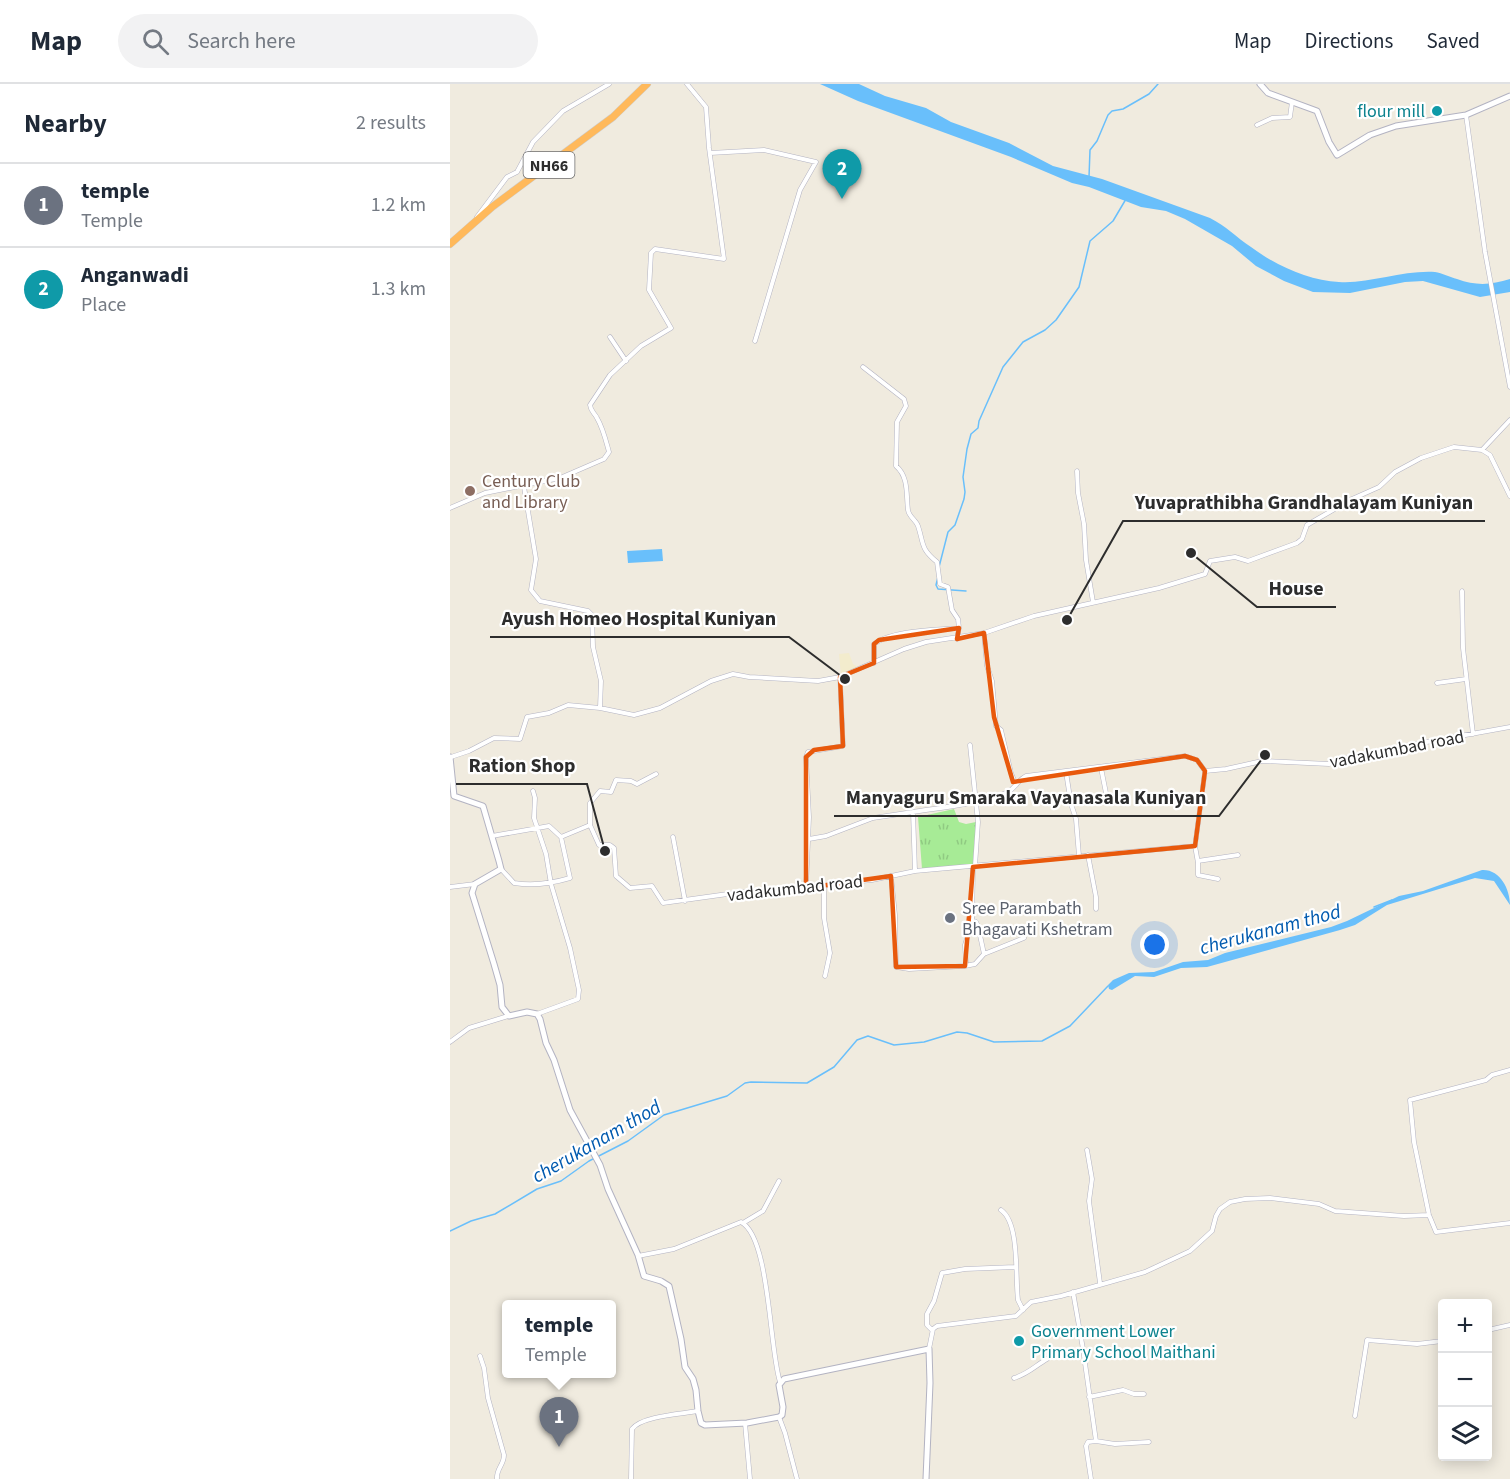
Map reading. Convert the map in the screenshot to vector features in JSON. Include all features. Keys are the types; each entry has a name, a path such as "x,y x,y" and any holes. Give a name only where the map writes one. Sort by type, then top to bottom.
{"highway":[{"name":"NH66","path":"450,243 613,117 647,84"}],"street":[{"path":"469,227 507,177 517,172 533,142 545,129 563,111 609,84"},
{"path":"450,508 485,493 560,478 604,459 609,452 605,436 597,418 590,410 590,405 610,375 641,345 670,328 650,290 651,253 655,249 724,259 706,106 687,84"},
{"path":"1260,84 1268,93 1317,111 1329,142 1337,155 1370,135 1396,126 1466,116 1510,96"},
{"path":"1257,125 1272,118 1290,117 1292,102"},
{"path":"1466,116 1485,252 1510,387"},
{"path":"710,153 764,150 816,162 800,190 755,341"},
{"path":"610,337 626,361"},
{"path":"863,367 904,399 906,406 897,422 896,466 902,471 904,477 908,514 918,525 921,544 937,562 940,584 948,587 952,610 958,619 957,639"},
{"path":"1482,450 1510,420"},
{"path":"492,836 549,826 561,837 570,878 551,884 513,883 501,869 483,806 454,796 451,757 494,738 520,740 527,717 549,713 568,705 600,708 634,715 660,708 711,681 733,674 818,681 840,678 904,649 926,642 984,633 1034,616 1159,588 1205,574 1210,561 1234,557 1248,561 1297,543 1302,539 1307,525 1352,499 1379,487 1395,472 1454,447 1482,450 1490,455 1510,496"},
{"path":"1077,471 1086,561 1093,602"},
{"path":"524,487 536,559 531,590 540,601 588,611 592,615 593,647 601,681 600,708"},
{"path":"1462,591 1463,648 1473,734"},
{"path":"874,663 874,644 879,640 904,634 958,628"},
{"path":"984,633 996,726 1001,730 1016,785"},
{"path":"806,888 809,839 806,757 808,752 813,750 843,746 840,678"},
{"path":"1437,683 1466,679"},
{"name":"vadakumbad road","path":"1204,771 1262,761 1329,764 1346,758 1510,727"},
{"path":"964,966 966,964 966,939 972,921 978,822 970,745"},
{"path":"809,839 826,836 873,818 976,800 1007,792 1026,776 1185,756 1197,760 1204,771 1195,846 1198,875 1218,879"},
{"path":"1101,768 1108,804"},
{"path":"1066,772 1076,819 1079,856"},
{"path":"561,837 590,825 590,803 600,792 611,792 616,780 631,781 637,784 656,774"},
{"path":"450,1042 469,1028 527,1012 537,1014 578,999 579,990 570,948 551,884 546,854 534,818 533,791"},
{"path":"913,812 915,871"},
{"name":"vadakumbad road","path":"590,825 599,845 612,846 616,876 630,888 652,886 663,903 742,892 771,894 915,871 1195,846"},
{"path":"673,837 685,901"},
{"path":"1088,855 1096,909"},
{"path":"1198,861 1238,855"},
{"path":"450,887 475,884 501,869"},
{"path":"891,876 895,915 896,967 909,969 964,966 975,963 984,954 1024,938"},
{"path":"475,884 472,893 474,902 497,974 502,1007 509,1016"},
{"path":"824,885 824,918 830,953 825,975"},
{"path":"972,921 978,926 984,954"},
{"path":"537,1014 570,1110 600,1165 644,1276 669,1286 685,1367 693,1379 701,1423 705,1425 745,1423 782,1415 780,1382 762,1263 755,1240 743,1223"},
{"path":"1510,1070 1492,1075 1486,1080 1410,1101 1414,1142 1433,1229 1438,1233 1510,1223"},
{"path":"1087,1150 1092,1179 1089,1202 1100,1283"},
{"path":"638,1256 674,1249 726,1227 743,1223 763,1211 779,1181"},
{"path":"926,1479 929,1349 933,1330 937,1326 1016,1316 1031,1302 1144,1272 1190,1251 1212,1231 1220,1209 1230,1202 1270,1198 1306,1201 1335,1211 1404,1216 1429,1215"},
{"path":"1001,1210 1010,1218 1018,1300 1023,1310"},
{"path":"933,1330 927,1325 927,1314 934,1301 942,1273 965,1269 1015,1267"},
{"path":"1073,1292 1084,1350 1096,1441"},
{"path":"1492,1329 1510,1325"},
{"path":"1355,1416 1367,1340 1417,1344 1438,1342"},
{"path":"780,1382 812,1372 929,1349"},
{"path":"1014,1378 1030,1372 1056,1354 1084,1350"},
{"path":"480,1356 488,1398 504,1455 504,1461 497,1470 496,1479"},
{"path":"1089,1397 1123,1390 1134,1394 1144,1394"},
{"path":"631,1479 632,1429 635,1424 698,1411"},
{"path":"778,1417 785,1433 797,1479"},
{"path":"745,1423 750,1479"},
{"path":"1092,1479 1086,1446 1089,1442 1115,1444 1149,1442"}],"highlighted area":[{"path":"959,628 957,639 984,633 994,717 1013,782 1185,756 1197,760 1205,771 1195,846 973,867 965,966 896,967 891,876 806,888 806,757 814,750 843,746 840,677 874,663 874,644 879,640"}],"shaded area":[{"path":"849,653 853,664 860,668 841,675 839,654"}],"green space":[{"path":"954,809 959,822 966,824 976,822 973,864 922,869 918,817"}],"water":[{"path":"820,84 859,84 885,96 926,108 951,122 1009,143 1053,166 1102,179 1210,218 1271,260 1316,279 1350,282 1411,273 1435,272 1477,284 1496,283 1510,279 1510,292 1480,297 1423,281 1405,282 1350,293 1313,292 1284,281 1256,266 1232,246 1185,219 1166,211 1141,207 1089,187 1072,183 1011,157 858,101"},
{"path":"662,549 663,561 628,563 627,551"},
{"path":"1482,870 1494,873 1503,881 1510,905 1494,881 1475,878 1387,905 1355,925 1340,930 1207,967 1181,968 1154,977 1135,976 1112,990 1109,989 1108,985 1113,980 1129,973 1154,972 1183,962 1208,960 1225,953 1331,927 1399,896 1423,891"}],"waterway":[{"path":"1089,177 1090,150 1097,141 1108,115 1149,94 1158,84"},
{"path":"939,567 948,532 955,525 964,499 963,477 971,434 978,428 1003,367 1023,342 1045,330 1056,320 1079,287 1090,241 1113,221 1126,199"},
{"path":"938,577 936,585 938,589 966,591"},
{"name":"cherukanam thod","path":"1374,907 1392,900"},
{"name":"cherukanam thod","path":"450,1231 471,1221 495,1214 537,1189 561,1181 589,1161 628,1141 664,1115 727,1096 745,1083 807,1083 834,1067 857,1040 868,1036 894,1045 924,1042 957,1032 994,1042 1042,1041 1070,1026 1108,986"}],"place":[{"name":"flour mill","path":"1437,111"},
{"name":"Anganwadi","path":"842,199"},
{"name":"Century Club and Library","path":"470,491"},
{"name":"House","path":"1191,553"},
{"name":"Yuvaprathibha Grandhalayam Kuniyan","path":"1067,620"},
{"name":"Ayush Homeo Hospital Kuniyan","path":"845,679"},
{"name":"Manyaguru Smaraka Vayanasala Kuniyan","path":"1265,755"},
{"name":"Ration Shop","path":"605,851"},
{"name":"Sree Parambath Bhagavati Kshetram","path":"950,918"},
{"name":"Government Lower Primary School Maithani","path":"1019,1341"},
{"name":"temple","path":"559,1447"}]}
